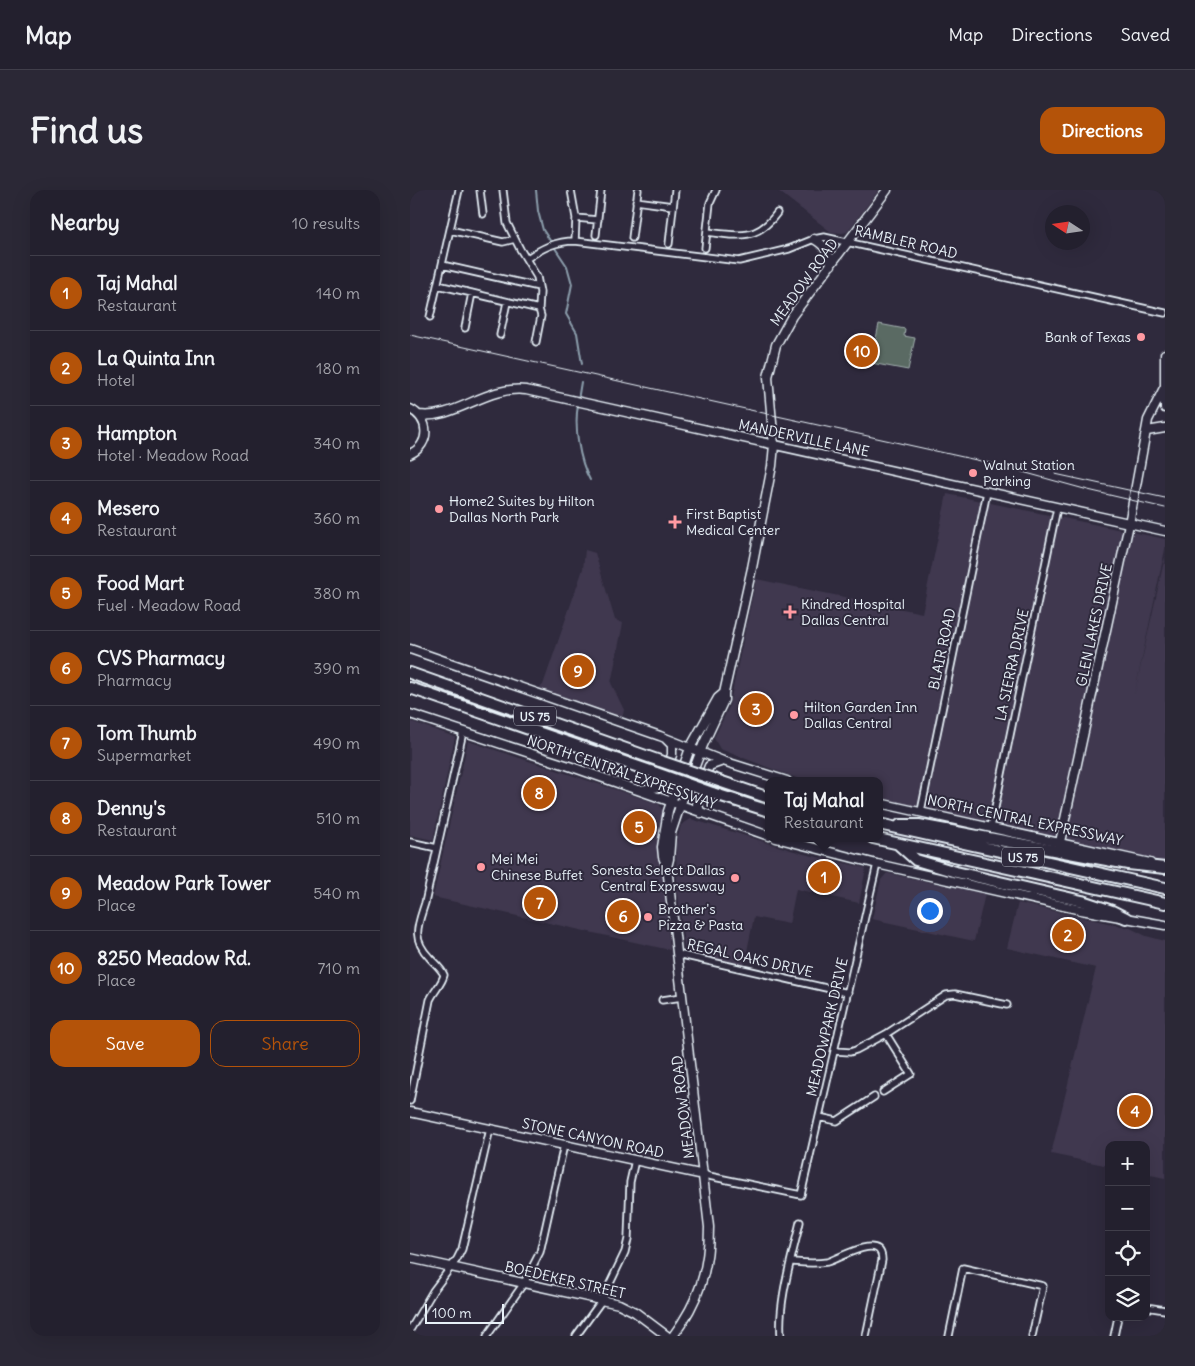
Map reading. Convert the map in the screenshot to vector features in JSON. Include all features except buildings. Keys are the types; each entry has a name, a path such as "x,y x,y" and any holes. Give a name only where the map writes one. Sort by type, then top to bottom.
{"highway":[{"name":"NORTH CENTRAL EXPRESSWAY","path":"410,673 765,797"},
{"name":"NORTH CENTRAL EXPRESSWAY","path":"410,688 765,810"},
{"path":"883,825 919,825 1128,864 1165,867"},
{"name":"US 75","path":"883,826 1165,888"},
{"name":"US 75","path":"883,840 1165,903"},
{"path":"897,844 916,860 956,872 1082,901 1126,918"}],"street":[{"path":"430,317 460,190"},
{"path":"480,190 483,214"},
{"path":"503,190 507,223 537,277 541,316 536,342"},
{"path":"571,190 576,218 575,241"},
{"path":"596,235 600,190"},
{"path":"632,238 638,190"},
{"path":"669,244 675,190"},
{"path":"705,248 711,198 716,190"},
{"name":"MEADOW ROAD","path":"667,867 671,833 680,806 700,752 724,700 767,495 774,444 768,377 772,356 779,337 788,322 887,190"},
{"path":"636,201 673,206"},
{"path":"707,232 733,236 754,234 762,229 777,213"},
{"path":"576,218 598,220"},
{"path":"450,230 503,242 515,238"},
{"name":"RAMBLER ROAD","path":"526,259 545,247 565,241 575,241 739,261 789,249 824,237 1165,313"},
{"path":"814,239 823,244 828,250 831,265"},
{"path":"442,265 539,287"},
{"path":"438,285 539,309"},
{"path":"464,328 472,293"},
{"path":"500,335 507,302"},
{"path":"1165,354 1165,408"},
{"name":"GLEN LAKES DRIVE","path":"1060,842 1129,524 1149,416 1164,388"},
{"name":"MANDERVILLE LANE","path":"419,415 439,414 508,389 526,390 1165,531"},
{"path":"410,409 419,415 426,428"},
{"name":"MANDERVILLE LANE","path":"410,456 419,448 423,442 426,428 439,414"},
{"path":"1147,429 1165,428"},
{"name":"BLAIR ROAD","path":"922,811 987,492"},
{"name":"LA SIERRA DRIVE","path":"991,827 1057,508"},
{"path":"410,649 660,736 723,761 774,777"},
{"name":"MEADOW ROAD","path":"673,1336 683,1323 697,1296 707,1262 710,1227 667,867 663,857 663,842 670,802 690,748 718,698 724,693"},
{"name":"NORTH CENTRAL EXPRESSWAY","path":"410,714 569,766 765,835"},
{"path":"410,1101 430,1000 444,975 440,968 420,947 417,928 426,903 463,732"},
{"path":"638,791 660,787 673,749 670,742 660,736"},
{"path":"701,813 696,801 709,766 723,761"},
{"name":"NORTH CENTRAL EXPRESSWAY","path":"883,804 1131,857 1165,867"},
{"path":"410,842 438,848"},
{"path":"791,842 876,864 1081,910 1165,925"},
{"name":"MEADOWPARK DRIVE","path":"801,1195 876,864"},
{"name":"REGAL OAKS DRIVE","path":"677,954 848,993"},
{"path":"835,1051 850,1052 886,1034 943,996 949,994 1007,1005"},
{"path":"662,1000 682,997"},
{"path":"883,1092 911,1074 886,1034"},
{"path":"819,1117 837,1121 874,1097"},
{"name":"STONE CANYON ROAD","path":"410,1112 801,1195"},
{"path":"410,1330 433,1291 457,1259 465,1240 490,1129"},
{"path":"487,1336 524,1283 540,1252 564,1145"},
{"path":"576,1336 602,1300 620,1264 626,1246 629,1225 630,1182 635,1160"},
{"path":"781,1336 781,1316 800,1222"},
{"path":"792,1262 811,1264 829,1262 862,1248 872,1247 877,1249 881,1253 882,1260 866,1336"},
{"name":"BOEDEKER STREET","path":"410,1258 602,1300 628,1308 667,1336"},
{"path":"949,1336 963,1268 1043,1286 1032,1336"},
{"path":"1150,1308 1165,1310"},
{"path":"1114,1336 1117,1321"}],"shaded area":[{"path":"777,190 879,190 847,232 842,233 831,232"},
{"path":"947,494 1165,539 1165,549 1134,696 1165,557 1165,863 883,799 883,777 794,777 720,749 714,738 729,707 756,579 922,613"},
{"path":"585,550 595,553 615,620 623,623 611,683 624,710 622,719 538,689 543,685 583,569"},
{"path":"410,721 455,737 433,840 410,835"},
{"path":"468,741 659,804 663,811 660,844 670,950 433,897"},
{"path":"691,819 804,854 866,868 859,903 796,889 789,924 754,917 744,966 685,954 677,886 676,844 681,825"},
{"path":"887,873 985,894 974,941 872,919 881,880"},
{"path":"1018,903 1130,928 1146,936 1165,941 1165,1178 1150,1175 1150,1141 1105,1141 1105,1165 1051,1154 1096,968 1007,948"}],"green space":[{"path":"879,324 905,329 904,336 915,338 908,370 871,363"}],"waterway":[{"path":"536,190 538,211 543,230 567,266 572,284 566,314 577,333 582,364"},
{"path":"578,400 581,382"},
{"path":"578,405 578,443 590,480"}],"tram line":[{"path":"410,335 990,463 1088,490 1165,508"},
{"path":"1055,474 1165,498"}],"place":[{"name":"Bank of Texas","path":"1141,337"},
{"name":"8250 Meadow Rd.","path":"862,351"},
{"name":"Walnut Station Parking","path":"973,473"},
{"name":"Home2 Suites by Hilton Dallas North Park","path":"439,509"},
{"name":"First Baptist Medical Center","path":"675,522"},
{"name":"Kindred Hospital Dallas Central","path":"790,612"},
{"name":"Meadow Park Tower","path":"578,671"},
{"name":"Hampton","path":"756,709"},
{"name":"Hilton Garden Inn Dallas Central","path":"794,715"},
{"name":"Denny's","path":"539,793"},
{"name":"Food Mart","path":"639,827"},
{"name":"Mei Mei Chinese Buffet","path":"481,867"},
{"name":"Taj Mahal","path":"824,877"},
{"name":"Sonesta Select Dallas Central Expressway","path":"735,878"},
{"name":"Tom Thumb","path":"540,903"},
{"name":"CVS Pharmacy","path":"623,916"},
{"name":"Brother's Pizza & Pasta","path":"648,917"},
{"name":"La Quinta Inn","path":"1068,935"},
{"name":"Mesero","path":"1135,1111"}]}
